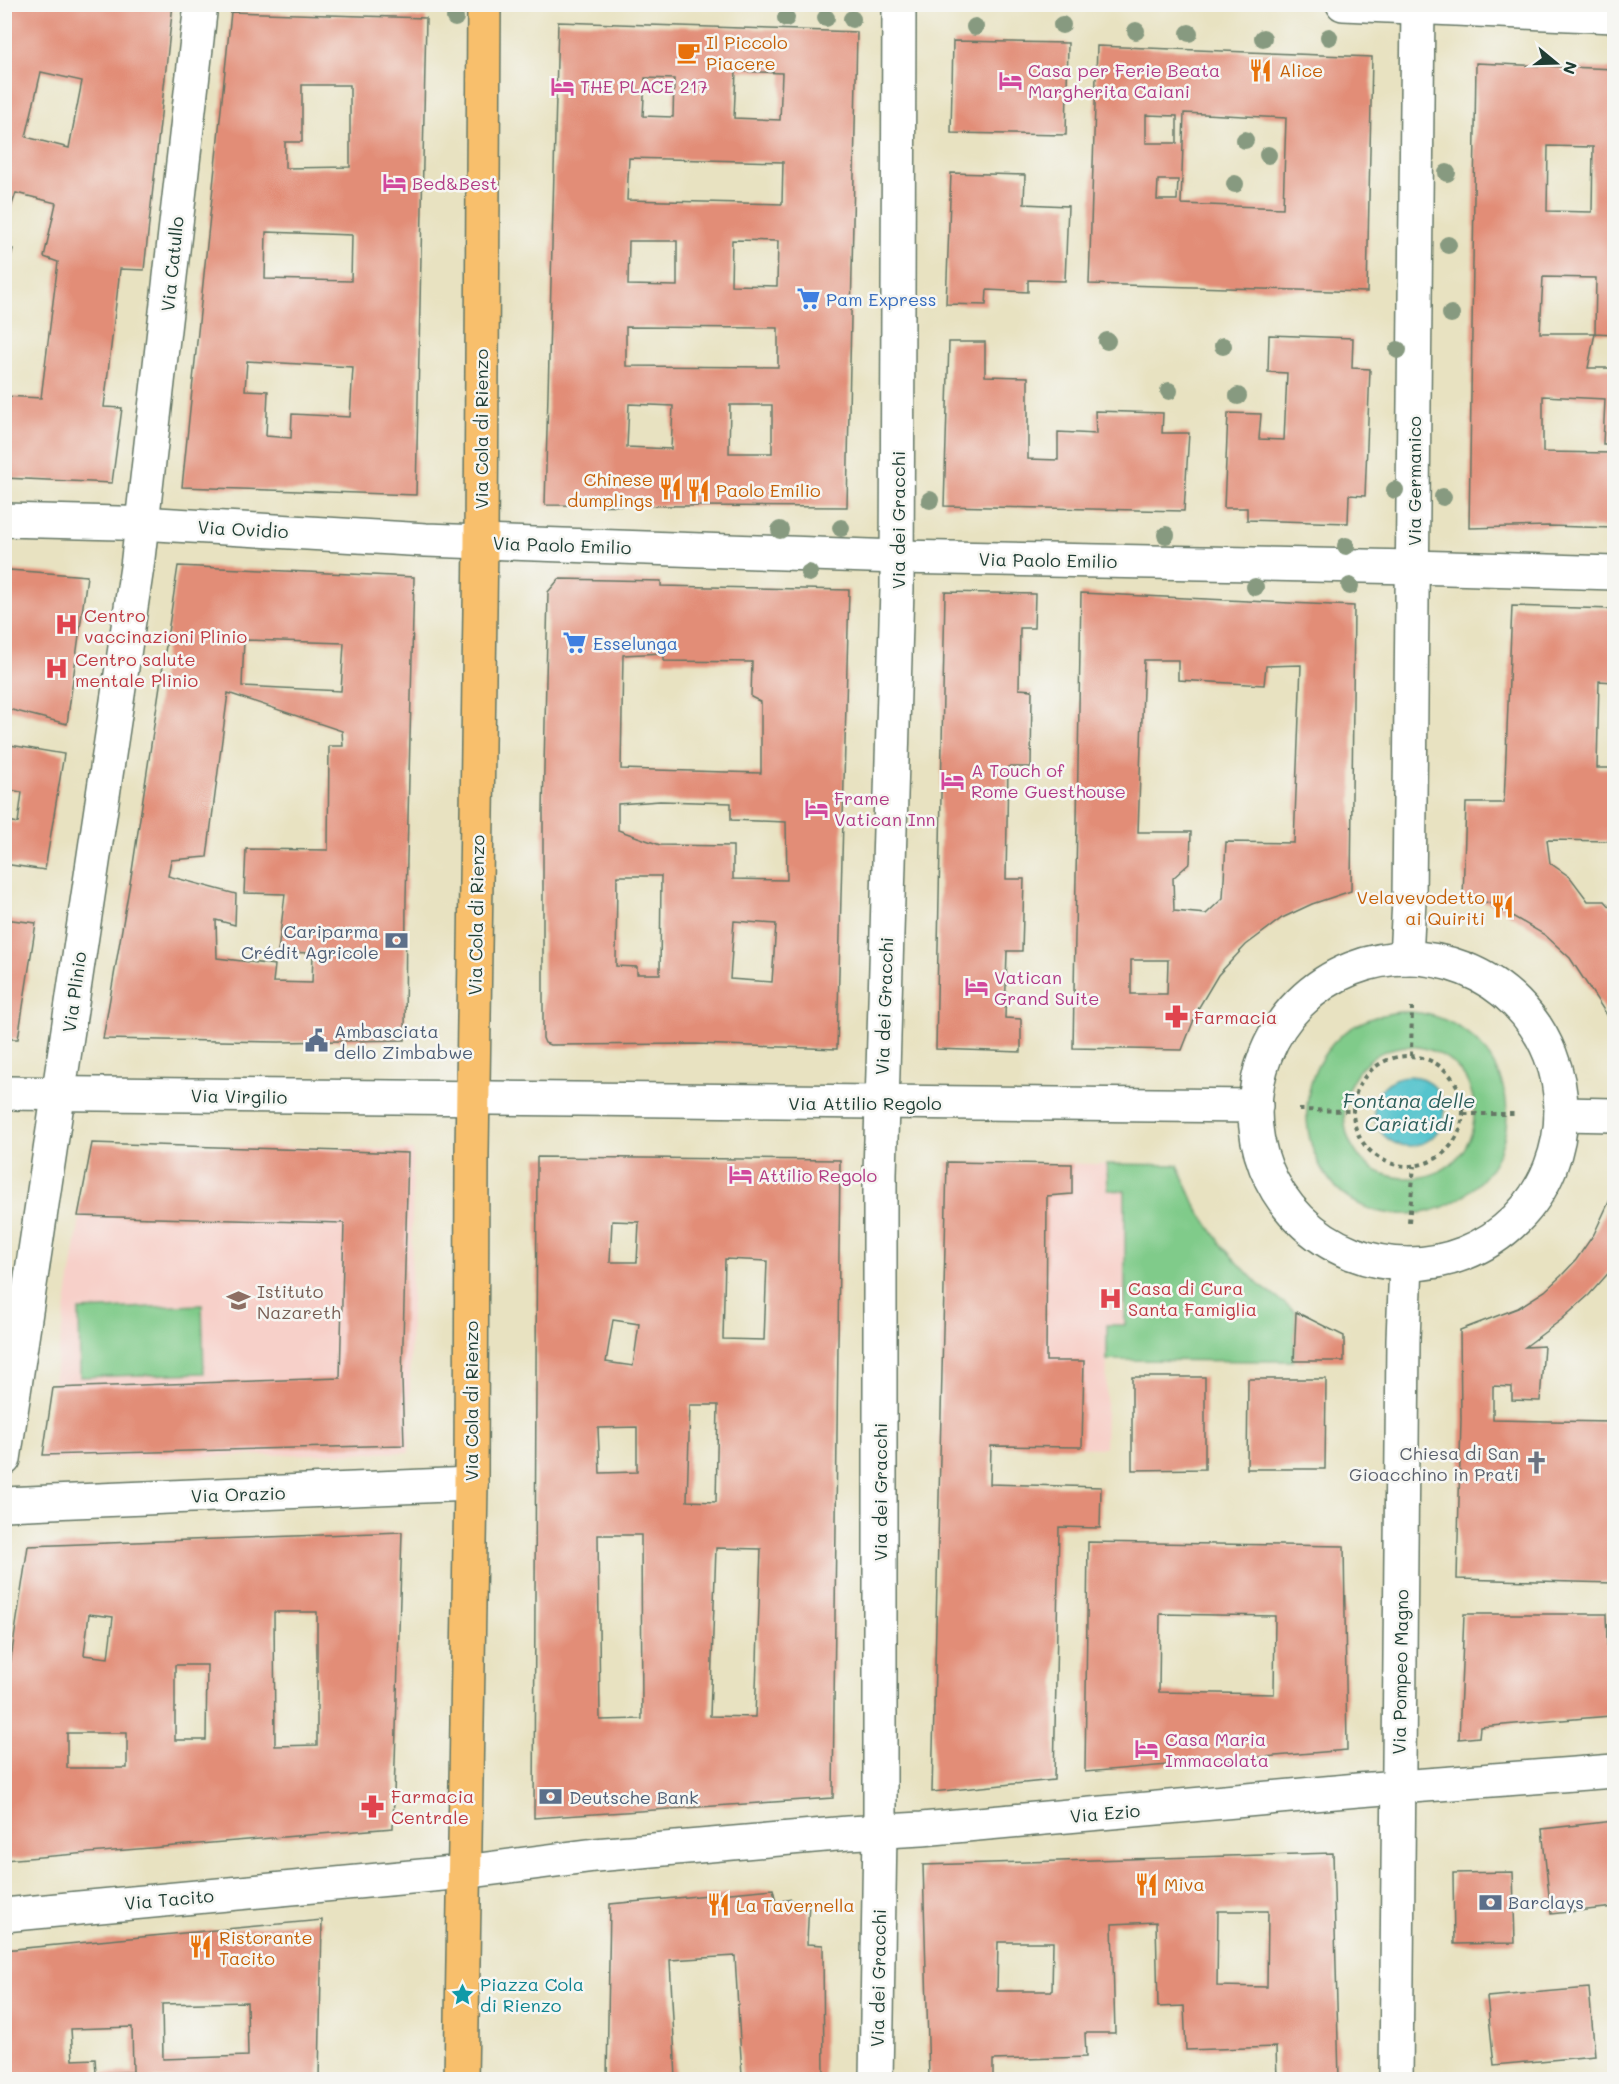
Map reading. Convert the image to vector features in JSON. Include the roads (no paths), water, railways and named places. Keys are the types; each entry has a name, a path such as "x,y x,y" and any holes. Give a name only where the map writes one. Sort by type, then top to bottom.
{"main road":[{"name":"Via Cola di Rienzo","path":"464,1872 471,1484 484,4"},
{"path":"461,2079 464,1872"}],"street":[{"name":"Via Catullo","path":"142,524 201,4"},
{"name":"Via dei Gracchi","path":"876,2079 880,1831 881,1104 897,557 899,4"},
{"path":"1343,4 1614,16"},
{"name":"Via Germanico","path":"1406,958 1409,900 1418,6"},
{"name":"Via Ovidio","path":"4,520 142,524 481,542"},
{"name":"Via Plinio","path":"4,1460 142,524"},
{"name":"Via Paolo Emilio","path":"481,542 897,557 1614,573"},
{"path":"1406,958 1453,965 1472,973 1507,995 1522,1009 1535,1026 1553,1063 1558,1083 1561,1114 1558,1141 1546,1177 1537,1193 1513,1222 1466,1253 1429,1263 1406,1264 1378,1262 1347,1252 1319,1236 1296,1215 1282,1199 1264,1161 1258,1140 1256,1106 1259,1080 1271,1045 1291,1013 1304,1000 1319,987 1351,970 1372,963 1406,958"},
{"name":"Via Virgilio","path":"4,1093 474,1099"},
{"name":"Via Attilio Regolo","path":"474,1099 1256,1106"},
{"path":"1561,1114 1614,1115"},
{"name":"Via Pompeo Magno","path":"1396,2079 1403,1339 1406,1264"},
{"name":"Via Orazio","path":"4,1504 471,1484"},
{"name":"Via Ezio","path":"464,1872 595,1855 1614,1771"},
{"name":"Via Tacito","path":"4,1915 464,1872"}],"water":[{"name":"Fontana delle Cariatidi","path":"1409,1076 1428,1082 1438,1092 1444,1111 1438,1130 1428,1140 1409,1146 1390,1140 1380,1130 1374,1111 1380,1092 1390,1082"}],"place":[{"name":"Il Piccolo Piacere","path":"688,52"},
{"name":"Alice","path":"1261,70"},
{"name":"Casa per Ferie Beata Margherita Caiani","path":"1010,80"},
{"name":"THE PLACE 217","path":"562,86"},
{"name":"Bed&Best","path":"394,183"},
{"name":"Pam Express","path":"808,299"},
{"name":"Chinese dumplings","path":"671,489"},
{"name":"Paolo Emilio","path":"698,490"},
{"name":"Centro vaccinazioni Plinio","path":"66,625"},
{"name":"Esselunga","path":"575,643"},
{"name":"Centro salute mentale Plinio","path":"57,669"},
{"name":"A Touch of Rome Guesthouse","path":"953,780"},
{"name":"Frame Vatican Inn","path":"816,808"},
{"name":"Velavevodetto ai Quiriti","path":"1503,907"},
{"name":"Cariparma Crédit Agricole","path":"397,941"},
{"name":"Vatican Grand Suite","path":"976,987"},
{"name":"Farmacia","path":"1176,1017"},
{"name":"Ambasciata dello Zimbabwe","path":"316,1041"},
{"name":"Attilio Regolo","path":"740,1175"},
{"name":"Casa di Cura Santa Famiglia","path":"1110,1298"},
{"name":"Istituto Nazareth","path":"239,1301"},
{"name":"Chiesa di San Gioacchino in Prati","path":"1537,1463"},
{"name":"Casa Maria Immacolata","path":"1147,1749"},
{"name":"Deutsche Bank","path":"551,1797"},
{"name":"Farmacia Centrale","path":"373,1806"},
{"name":"Miva","path":"1146,1884"},
{"name":"Barclays","path":"1490,1902"},
{"name":"La Tavernella","path":"718,1905"},
{"name":"Ristorante Tacito","path":"201,1947"},
{"name":"Piazza Cola di Rienzo","path":"462,1994"}]}
